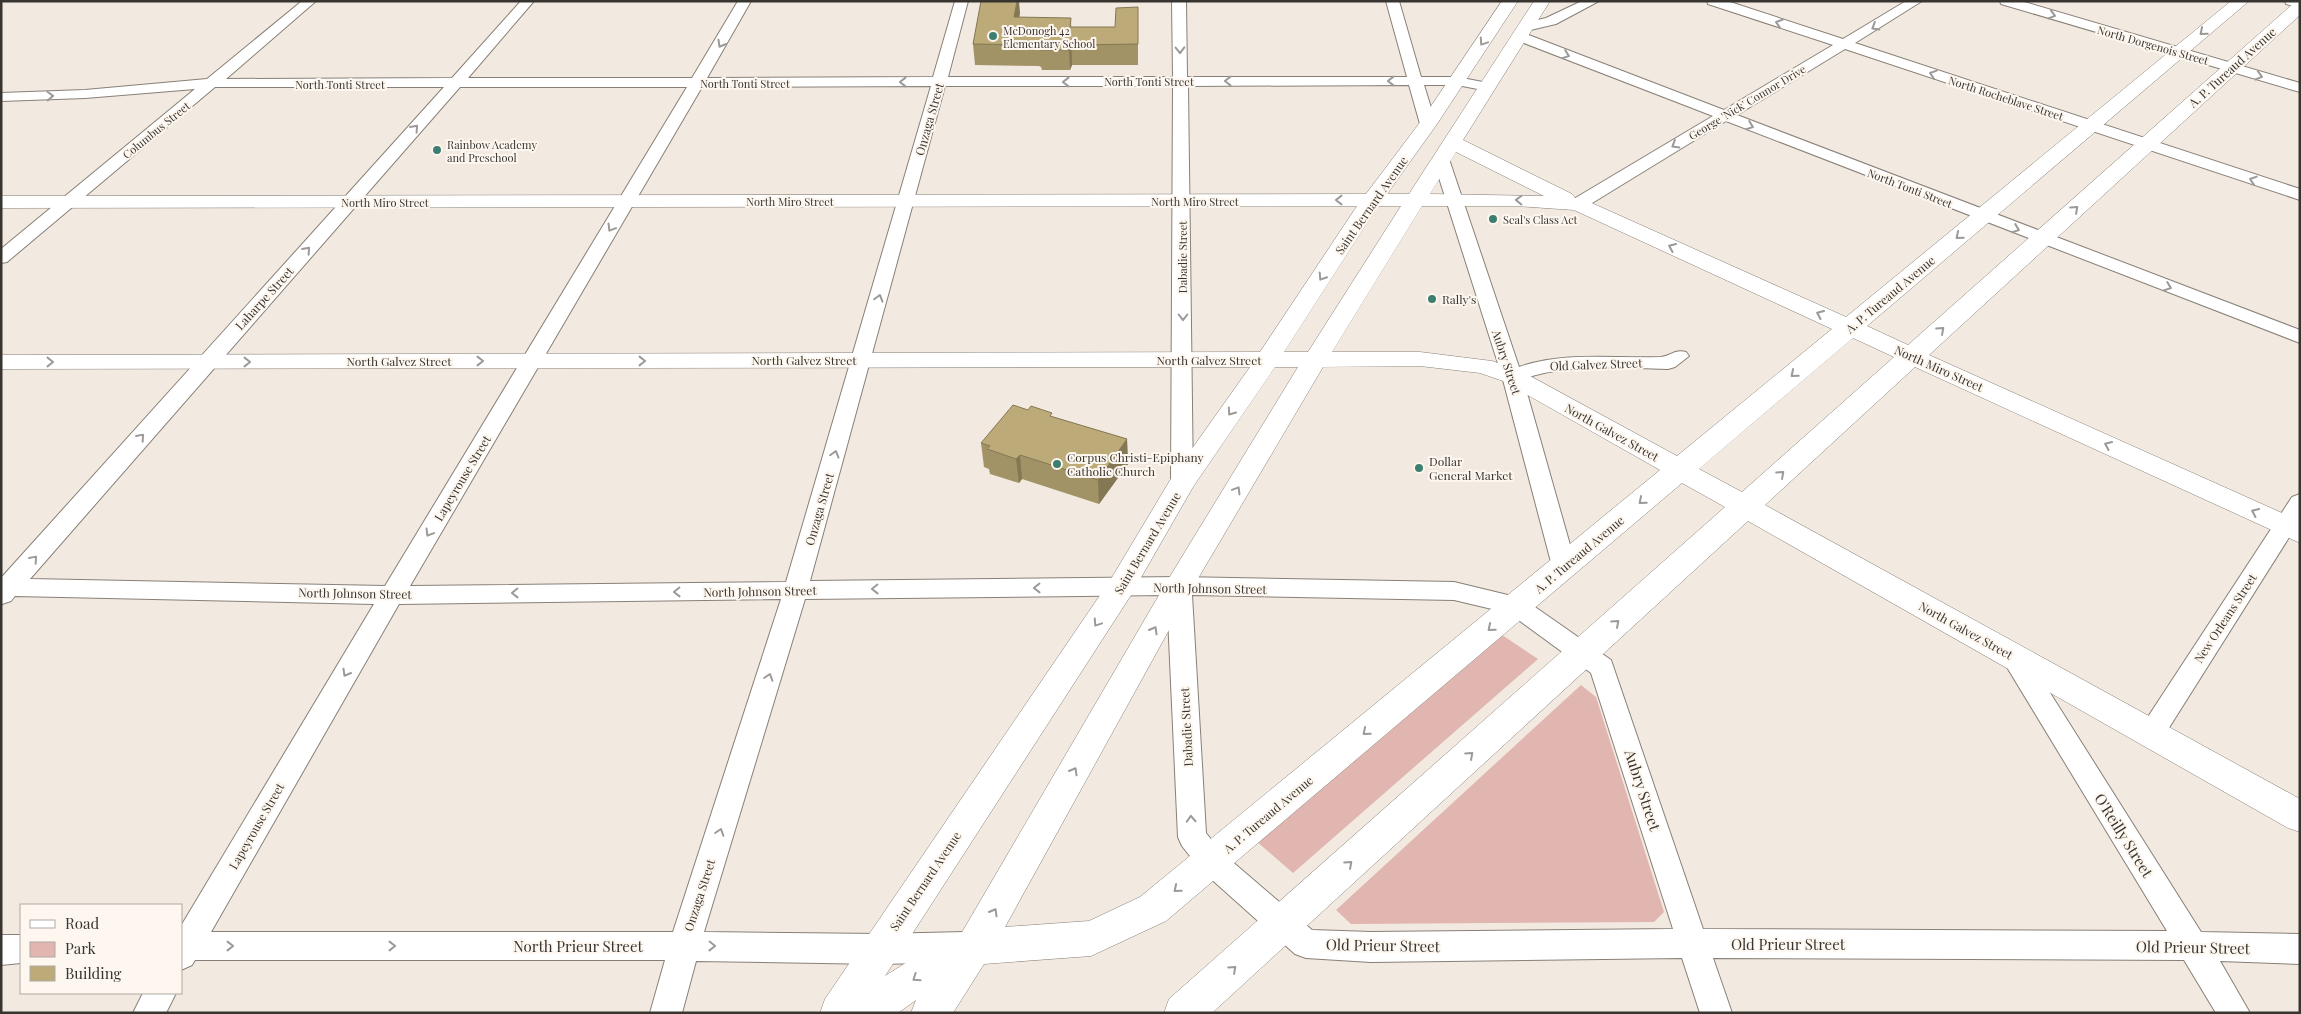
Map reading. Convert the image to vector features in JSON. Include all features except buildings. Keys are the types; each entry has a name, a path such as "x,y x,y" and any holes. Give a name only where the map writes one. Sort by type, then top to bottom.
{"street":[{"name":"Columbus Street","path":"1,258 310,1"},
{"name":"Laharpe Street","path":"4,590 528,1"},
{"name":"Lapeyrouse Street","path":"183,949 745,1"},
{"name":"Onzaga Street","path":"666,1013 684,946 796,590 962,1"},
{"name":"Dabadie Street","path":"1179,1 1183,360 1182,483"},
{"path":"1392,1 1417,81 1428,124"},
{"name":"Saint Bernard Avenue","path":"839,1013 1121,587 1182,483 1267,360 1372,200 1428,124 1510,1"},
{"path":"930,1013 974,947 1179,586 1314,360 1542,1"},
{"path":"1523,32 1593,1"},
{"name":"North Rocheblave Street","path":"1713,1 2300,196"},
{"name":"George 'Nick' Connor Drive","path":"1578,204 1916,1"},
{"name":"North Dorgenois Street","path":"2006,1 2300,88"},
{"name":"A. P. Tureaud Avenue","path":"872,1013 886,998 925,972 974,947 1092,938 1153,909 2241,1"},
{"path":"2291,1 2300,5"},
{"name":"A. P. Tureaud Avenue","path":"1200,1008 1283,924 2300,5"},
{"name":"North Tonti Street","path":"1523,32 1724,116 2300,337"},
{"name":"North Tonti Street","path":"1,96 86,94 212,83 1417,81 1457,82 1488,87"},
{"name":"North Miro Street","path":"1447,151 1578,204 2292,529"},
{"name":"Aubry Street","path":"1447,151 1453,200 1512,376 1564,566"},
{"name":"North Miro Street","path":"1,202 1516,200 1578,204"},
{"name":"Old Galvez Street","path":"1512,376 1531,368 1552,365 1668,363 1679,356"},
{"name":"North Galvez Street","path":"1,362 1436,360 1484,366 1512,376 2300,817"},
{"name":"New Orleans Street","path":"2151,734 2292,529 2300,502"},
{"name":"Dabadie Street","path":"1179,586 1192,837 1211,861 1283,924"},
{"name":"North Johnson Street","path":"4,590 392,595 1179,586 1454,591 1516,606"},
{"name":"Aubry Street","path":"1516,606 1602,667 1716,1013"},
{"name":"O'Reilly Street","path":"2014,657 2234,1013"},
{"name":"Old Prieur Street","path":"1283,924 1306,944 1371,947 1694,943 2192,946 2300,949"},
{"name":"North Prieur Street","path":"183,949 684,946 880,949 974,947"},
{"path":"1,950 20,950"},
{"path":"149,1013 159,994"}],"green space":[{"path":"1502,635 1538,659 1293,873 1256,841"},
{"path":"1581,685 1596,697 1664,912 1654,922 1351,924 1336,910"}],"place":[{"name":"McDonogh 42 Elementary School","path":"993,36"},
{"name":"Rainbow Academy and Preschool","path":"437,150"},
{"name":"Seal's Class Act","path":"1493,219"},
{"name":"Rally's","path":"1432,299"},
{"name":"Corpus Christi-Epiphany Catholic Church","path":"1057,464"},
{"name":"Dollar General Market","path":"1419,468"}]}
